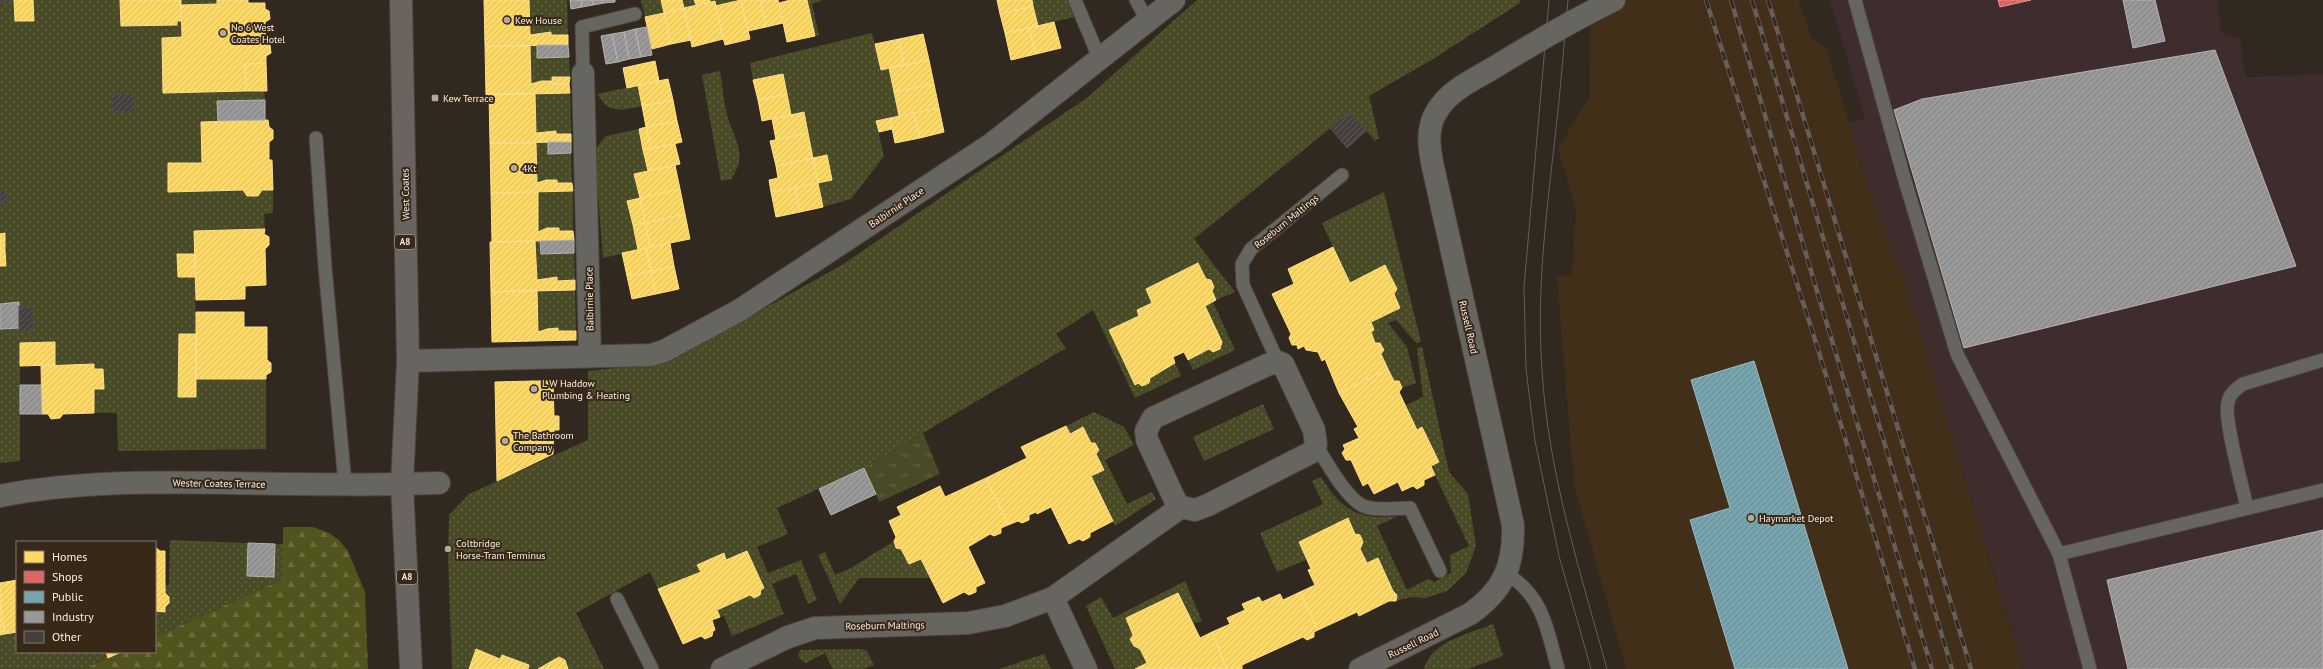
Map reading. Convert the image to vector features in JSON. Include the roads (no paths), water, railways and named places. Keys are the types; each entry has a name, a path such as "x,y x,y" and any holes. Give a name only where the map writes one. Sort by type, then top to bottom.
{"main road":[{"name":"West Coates","path":"401,0 408,361 402,484"},
{"name":"A8","path":"402,484 411,669"}],"street":[{"name":"Balbirnie Place","path":"408,361 651,355 664,351 740,310 993,143 1100,60 1174,0"},
{"name":"Russell Road","path":"1360,669 1470,614 1486,603 1507,574 1514,541 1514,525 1432,167 1429,136 1432,121 1441,106 1456,91 1541,39 1614,0"},
{"name":"Balbirnie Place","path":"584,73 590,356"},
{"name":"Roseburn Maltings","path":"1278,362 1286,370 1314,430 1316,445"},
{"path":"1278,362 1266,364 1153,418 1148,424 1147,440 1174,499 1181,507 1195,510 1304,458 1312,452 1316,445"},
{"name":"Wester Coates Terrace","path":"0,496 59,487 149,482 345,484 439,483"},
{"name":"Roseburn Maltings","path":"722,669 788,637 815,628 968,623 1005,616 1053,598 1181,507"},
{"path":"1053,598 1086,669"}],"lane":[{"path":"1075,0 1100,60"},
{"path":"1136,0 1148,22"},
{"path":"1855,0 1903,174 1957,354 2059,554 2090,669"},
{"path":"584,73 582,26 635,14"},
{"path":"316,138 325,267 345,484"},
{"name":"Roseburn Maltings","path":"1278,362 1243,285 1242,264 1251,248 1342,175"},
{"path":"2247,508 2230,434 2227,403 2232,392 2243,384 2323,360"},
{"name":"Roseburn Maltings","path":"1316,445 1351,495 1363,506 1376,509 1410,508 1440,571"},
{"path":"2059,554 2323,490"},
{"path":"1507,574 1525,588 1534,598 1542,612 1558,669"},
{"path":"617,599 652,669"}],"tram line":[{"path":"1549,0 1524,287 1526,369 1535,441 1559,556 1591,669"},
{"path":"1568,0 1543,249 1540,309 1542,370 1545,408 1558,484 1576,558 1607,669"}],"railway":[{"path":"1706,0 1818,349 1915,669"},
{"path":"1731,0 1819,298 1932,669"},
{"path":"1752,0 1952,669"},
{"path":"1768,0 1971,669"}],"place":[{"name":"Kew House","path":"507,20"},
{"name":"No 6 West Coates Hotel","path":"223,33"},
{"name":"Kew Terrace","path":"435,98"},
{"name":"4Kt","path":"514,168"},
{"name":"L W Haddow Plumbing & Heating","path":"534,389"},
{"name":"The Bathroom Company","path":"505,441"},
{"name":"Haymarket Depot","path":"1751,518"},
{"name":"Coltbridge Horse-Tram Terminus","path":"448,549"}]}
